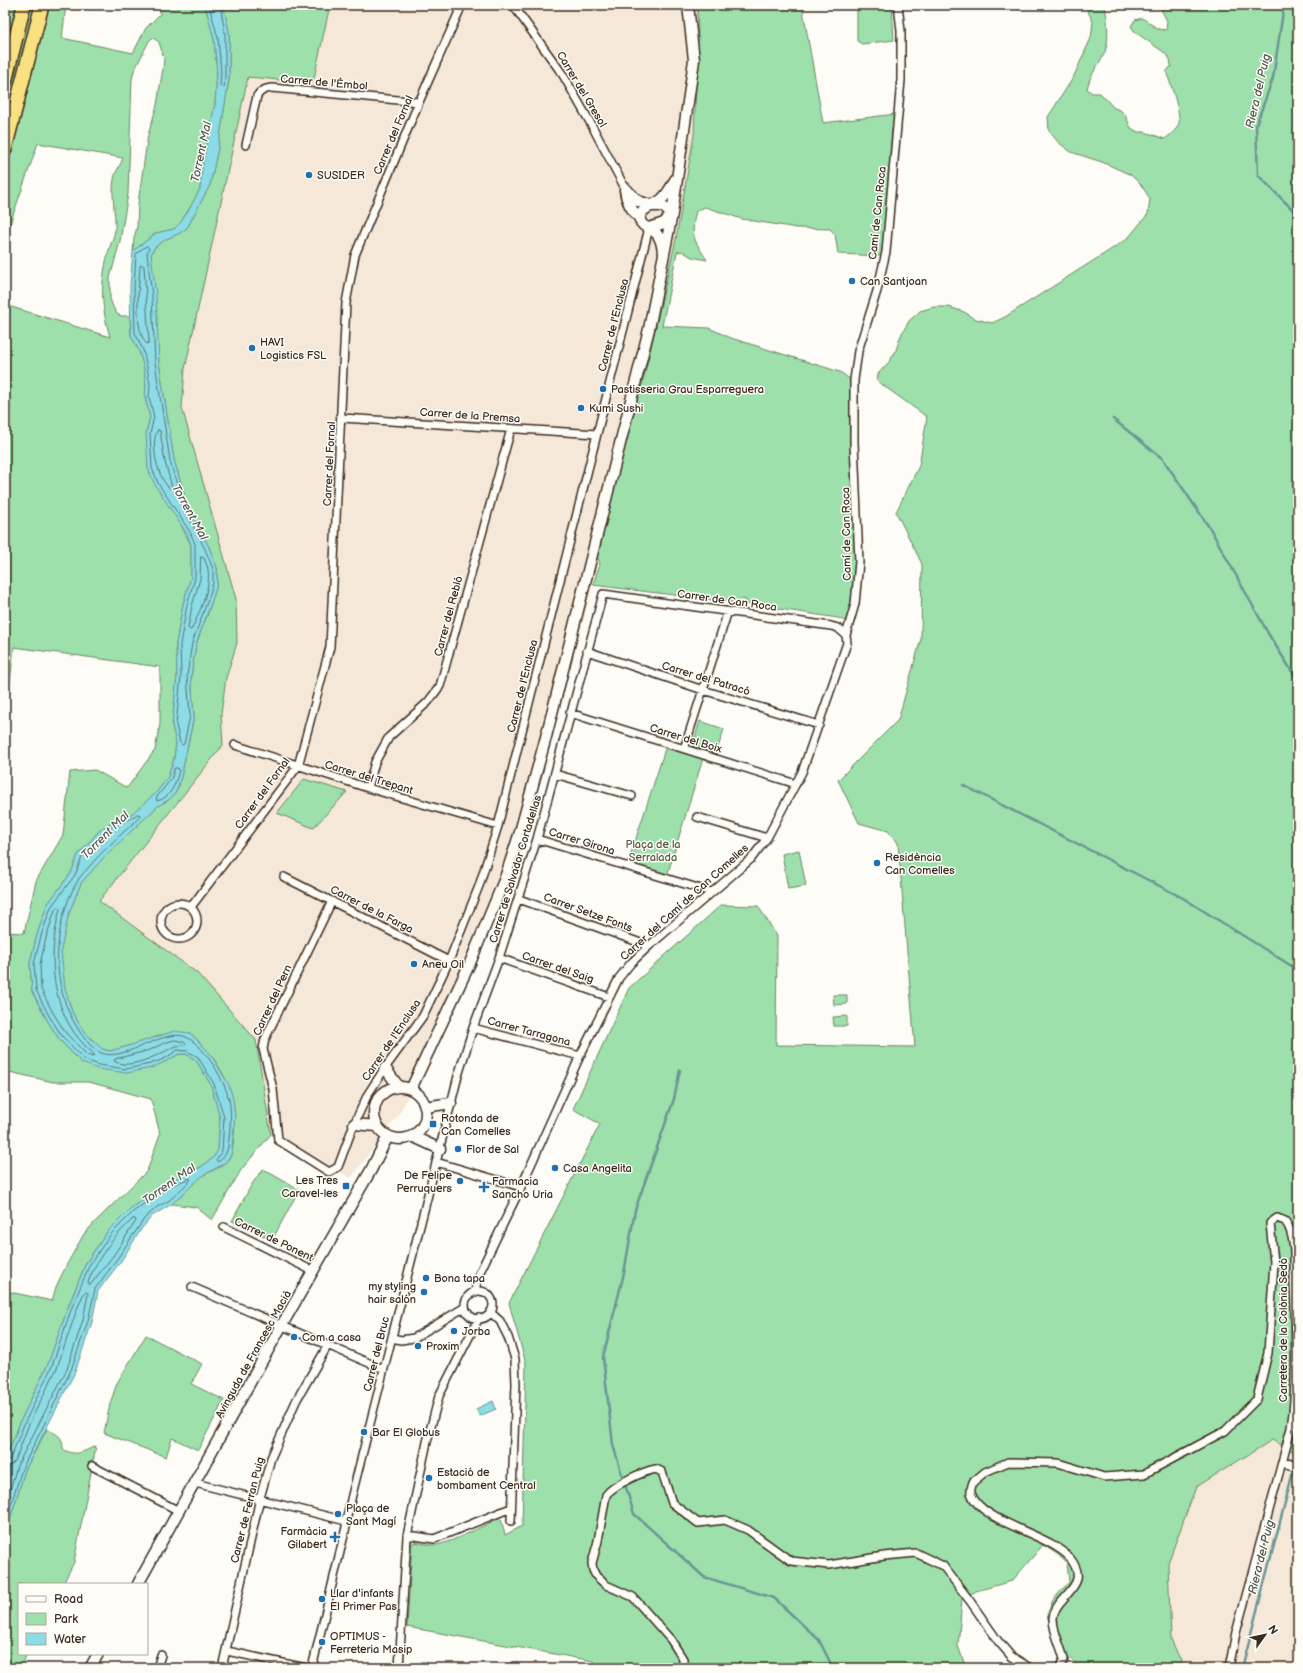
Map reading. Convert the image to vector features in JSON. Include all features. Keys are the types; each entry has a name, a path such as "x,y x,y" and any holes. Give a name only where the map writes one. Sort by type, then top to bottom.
{"highway":[{"path":"5,82 24,5"},
{"path":"5,149 42,5"}],"street":[{"name":"Carrer del Fornal","path":"192,908 298,766 330,647 342,418 346,303 355,255 419,102 462,5"},
{"name":"Carrer del Gresol","path":"513,5 563,76 591,124 625,188"},
{"path":"411,1089 470,963 505,878 520,832 546,737 645,345 672,214 694,60 688,5"},
{"name":"Camí de Can Roca","path":"846,635 855,604 859,562 853,408 854,380 858,351 877,291 886,252 901,80 901,31 898,5"},
{"name":"Carrer de l'Èmbol","path":"246,145 257,96 265,89 272,88 419,102"},
{"path":"640,218 643,211 653,206 663,198 678,175"},
{"path":"625,188 638,202 653,206 662,206 672,214"},
{"path":"625,188 629,203 636,215 640,218 642,224 656,231 664,253"},
{"path":"649,228 664,223 672,214"},
{"name":"Carrer de l'Enclusa","path":"354,1124 368,1094 423,1016 449,962 479,886 498,826 649,228"},
{"name":"Carrer de la Premsa","path":"342,418 597,434"},
{"name":"Carrer del Rebló","path":"368,788 375,762 389,737 428,702 440,686 511,429"},
{"name":"Carrer de Can Roca","path":"603,594 831,626 838,628 846,635"},
{"name":"Carrer de Salvador Cortadellas","path":"440,1149 451,1103 473,1028 519,899 537,838 603,594"},
{"path":"684,749 728,611"},
{"name":"Carrer del Camí de Can Comelles","path":"475,1292 478,1276 521,1187 580,1056 609,997 625,971 649,946 751,859 767,838 796,784 819,724 847,643 846,635"},
{"name":"Carrer del Patracó","path":"587,651 703,690 819,724"},
{"name":"Carrer del Boix","path":"570,713 796,784"},
{"name":"Carrer del Trepant","path":"234,745 368,788 498,826"},
{"path":"555,774 632,796"},
{"path":"697,817 767,838"},
{"name":"Carrer Girona","path":"537,838 711,892"},
{"name":"Carrer de la Farga","path":"284,876 449,962"},
{"name":"Carrer Setze Fonts","path":"519,899 649,946"},
{"name":"Carrer del Pern","path":"332,901 265,1039 263,1049 273,1089 278,1140 329,1172 338,1168 354,1124"},
{"path":"184,903 192,908 196,914 197,923 191,934 180,939 168,935 161,923 162,915 167,907 184,903"},
{"name":"Carrer del Saig","path":"499,958 609,997"},
{"name":"Carrer Tarragona","path":"473,1028 580,1056"},
{"path":"385,1068 397,1082 399,1087"},
{"path":"399,1087 411,1089 417,1093 425,1107 426,1114 422,1126 412,1136 404,1139 396,1139 388,1136 377,1126 374,1111 379,1097 385,1091 392,1088 399,1087"},
{"path":"425,1107 451,1103"},
{"path":"354,1124 377,1126"},
{"name":"Avinguda de Francesc Macià","path":"139,1583 282,1325 371,1170 388,1136"},
{"path":"412,1136 440,1149"},
{"name":"Carrer del Bruc","path":"346,1521 392,1338 397,1312 440,1149"},
{"path":"436,1162 521,1187"},
{"name":"Carretera de la Colònia Sedó","path":"1060,1668 1064,1659 1055,1632 1053,1619 1055,1608 1075,1585 1076,1568 1069,1556 1058,1548 1013,1526 978,1506 971,1492 973,1482 985,1472 1008,1462 1058,1463 1104,1477 1144,1474 1225,1431 1257,1399 1268,1353 1274,1262 1270,1223 1277,1218 1286,1221 1291,1232 1294,1250 1296,1310 1290,1464 1236,1633 1229,1668"},
{"name":"Carrer de Ponent","path":"224,1227 313,1271"},
{"path":"192,1287 383,1369"},
{"path":"475,1292 483,1292 490,1296 492,1304 490,1312 485,1317 479,1318 470,1315 465,1307 467,1298 475,1292"},
{"path":"392,1338 401,1340 414,1338 465,1307"},
{"path":"490,1312 500,1320 508,1337 515,1359 516,1384 511,1521"},
{"path":"399,1668 407,1536 431,1426 440,1396 479,1318"},
{"name":"Carrer de Ferran Puig","path":"222,1668 260,1498 271,1458 296,1401 328,1345"},
{"path":"92,1466 179,1511"},
{"path":"683,1668 683,1659 671,1640 633,1597 606,1585 596,1576 592,1563 598,1541 606,1495 609,1491 620,1485 648,1471 656,1469 662,1472 672,1503 698,1523 725,1520 748,1530 791,1561 829,1565 884,1556 916,1553 943,1566 998,1641 1011,1656 1030,1668"},
{"path":"195,1483 260,1498 346,1521 344,1536 312,1668"},
{"path":"407,1536 434,1539 511,1508"},
{"path":"226,1651 306,1668"},
{"path":"90,1668 97,1655"},
{"path":"157,1668 161,1655"}],"shaded area":[{"path":"330,5 697,5 698,31 694,135 676,239 646,369 604,527 593,585 525,839 400,1113 351,1178 271,1134 256,1040 197,973 99,901 223,745 221,714 226,678 237,643 196,461 182,408 185,369 248,77 313,83"},
{"path":"1272,1440 1298,1454 1298,1668 1184,1668 1171,1639 1168,1563 1196,1487"}],"green space":[{"path":"9,5 66,5 62,38 133,53 146,28 160,14 160,5 205,5 214,39 217,72 215,104 202,167 200,189 181,222 174,229 156,233 133,251 148,135 157,105 163,68 164,59 159,42 153,38 149,41 134,71 132,79 128,194 120,241 110,278 110,299 113,307 117,314 121,316 130,316 131,335 139,351 144,368 146,385 145,397 150,417 146,433 175,513 191,545 191,577 183,604 176,644 177,676 172,725 176,743 174,759 168,777 156,793 129,816 113,821 100,830 78,855 71,873 47,905 30,963 32,992 59,1039 82,1063 165,1062 179,1054 186,1054 196,1060 211,1085 220,1118 218,1151 213,1158 201,1167 163,1185 131,1208 108,1231 86,1263 48,1364 21,1420 5,1461 5,1291 52,1301 56,1287 84,1234 147,1171 160,1134 151,1099 89,1082 53,1082 5,1071 5,932 24,933 36,881 63,835 70,772 95,770 127,788 155,750 160,724 160,667 14,647 5,727 5,305 110,337 103,305 103,285 105,265 115,230 113,188 116,173 123,158 38,143 5,238 5,26"},
{"path":"223,5 330,5 313,83 248,77 185,369 182,408 236,599 237,643 226,678 221,714 223,745 99,901 197,973 256,1040 271,1134 241,1170 212,1220 196,1207 172,1204 193,1182 224,1164 232,1152 235,1119 233,1105 230,1091 219,1066 211,1055 190,1033 160,1035 147,1041 110,1051 102,1049 84,1032 72,1012 65,989 61,950 69,913 81,883 105,855 158,806 170,799 179,786 194,716 191,677 196,644 217,584 217,568 209,547 188,507 174,460 159,363 151,254 155,247 166,239 187,228 210,185 218,148 229,79 229,32"},
{"path":"697,5 802,5 823,123 896,114 892,129 884,239 881,256 838,254 835,234 830,229 797,228 742,219 705,207 696,211 693,232 696,242 707,260 692,257 682,251 677,252 662,326 709,328 731,338 840,372 851,380 856,565 849,618 845,621 838,618 747,604 746,600 739,599 738,603 593,585 600,563 597,557 646,369 676,239 694,135 698,31"},
{"path":"857,5 892,5 894,40 862,44 857,41"},
{"path":"1085,5 1105,5 1108,29 1107,47 1092,74 1087,89 1092,93 1100,93 1114,108 1120,110 1125,115 1131,128 1138,132 1145,132 1165,139 1175,130 1179,123 1177,105 1166,72 1171,66 1170,59 1165,53 1135,32 1131,26 1135,20 1142,18 1158,29 1166,30 1167,21 1159,5 1298,5 1298,1454 1272,1440 1196,1487 1168,1563 1171,1639 1184,1668 1080,1668 1055,1644 1047,1615 1053,1600 1069,1582 1067,1563 1043,1545 1012,1581 976,1591 962,1599 958,1646 966,1668 601,1668 593,1661 407,1627 412,1543 433,1545 442,1544 498,1519 501,1519 505,1535 522,1526 526,1364 509,1303 600,1124 573,1109 629,988 721,905 758,906 777,936 776,1045 915,1047 898,843 888,831 859,823 838,780 898,720 921,639 922,564 896,512 919,466 927,417 877,381 878,374 889,362 909,321 920,311 934,307 949,307 964,312 976,319 992,323 1005,317 1118,245 1129,237 1148,214 1150,199 1142,186 1131,175 1102,162 1071,152 1058,142 1049,131 1048,117 1073,78 1091,38 1093,22"},
{"path":"700,721 724,729 716,754 692,746"},
{"name":"Plaça de la Serralada","path":"667,743 704,755 666,879 627,866"},
{"path":"304,779 347,792 313,828 277,813"},
{"path":"799,850 806,886 788,889 782,854"},
{"path":"833,995 847,995 847,1004 834,1005"},
{"path":"847,1016 847,1026 834,1026 833,1017"},
{"path":"263,1169 299,1190 272,1240 232,1221 252,1184"},
{"path":"146,1335 202,1364 191,1384 224,1400 198,1450 172,1438 166,1457 104,1433 110,1404 117,1383"},
{"path":"47,1429 61,1438 63,1449 72,1453 79,1453 96,1446 74,1562 64,1583 18,1583 18,1655 26,1655 20,1668 5,1668 5,1536 25,1470"}],"water":[{"name":"Torrent Mal","path":"205,5 223,5 229,32 229,79 218,148 210,185 187,228 166,239 155,247 151,254 156,295 159,363 174,460 188,507 209,547 217,568 217,584 196,644 191,677 194,716 181,777 176,792 170,799 158,806 106,855 81,883 69,913 61,950 65,989 72,1012 84,1032 102,1049 110,1051 174,1031 190,1033 210,1053 229,1085 233,1099 235,1116 232,1148 231,1155 226,1162 201,1177 172,1204 152,1216 98,1291 92,1322 75,1372 25,1470 5,1536 5,1461 21,1420 48,1364 86,1263 108,1231 131,1208 163,1185 201,1167 213,1158 218,1150 220,1118 211,1085 196,1060 186,1054 179,1054 151,1068 127,1073 98,1069 82,1063 59,1039 46,1018 32,991 30,963 47,905 71,873 78,855 100,830 113,821 129,816 156,793 168,777 174,759 176,743 172,725 177,676 176,644 183,604 191,577 191,545 187,534 155,485 148,469 146,433 150,417 145,397 146,385 144,368 139,351 131,335 130,286 133,251 156,233 174,229 181,222 200,189 202,167 215,104 217,73 214,39"},
{"path":"493,1401 496,1409 480,1416 476,1409"}],"waterway":[{"name":"Riera del Puig","path":"1284,5 1273,78 1256,125 1258,175 1294,211 1298,238"},
{"name":"Riera del Puig","path":"1298,287 1294,312 1298,320"},
{"path":"1113,419 1163,459 1211,530 1269,635 1298,681"},
{"path":"963,785 1183,898 1298,970"},
{"path":"680,1070 674,1099 635,1210 624,1273 603,1357 613,1445 634,1514 704,1577 774,1598 819,1640 833,1668"},
{"name":"Riera del Puig","path":"1295,1463 1298,1450"},
{"name":"Riera del Puig","path":"1242,1668 1294,1468"}],"place":[{"name":"SUSIDER","path":"309,175"},
{"name":"Can Santjoan","path":"852,281"},
{"name":"HAVI Logistics FSL","path":"252,348"},
{"name":"Pastisseria Grau Esparreguera","path":"603,389"},
{"name":"Kumi Sushi","path":"581,408"},
{"name":"Residència Can Comelles","path":"877,863"},
{"name":"Aneu Oil","path":"414,964"},
{"name":"Rotonda de Can Comelles","path":"433,1124"},
{"name":"Flor de Sal","path":"458,1149"},
{"name":"Casa Angelita","path":"555,1168"},
{"name":"De Felipe Perruquers","path":"460,1181"},
{"name":"Les Tres Caravel-les","path":"346,1186"},
{"name":"Farmacia Sancho Uria","path":"484,1187"},
{"name":"Bona tapa","path":"426,1278"},
{"name":"my styling hair salón","path":"424,1292"},
{"name":"Jorba","path":"454,1331"},
{"name":"Com a casa","path":"294,1337"},
{"name":"Proxim","path":"418,1346"},
{"name":"Bar El Globus","path":"364,1432"},
{"name":"Estació de bombament Central","path":"429,1478"},
{"name":"Plaça de Sant Magí","path":"338,1514"},
{"name":"Farmàcia Gilabert","path":"335,1537"},
{"name":"Llar d'infants El Primer Pas","path":"322,1599"},
{"name":"OPTIMUS - Ferreteria Masip","path":"322,1642"}]}
